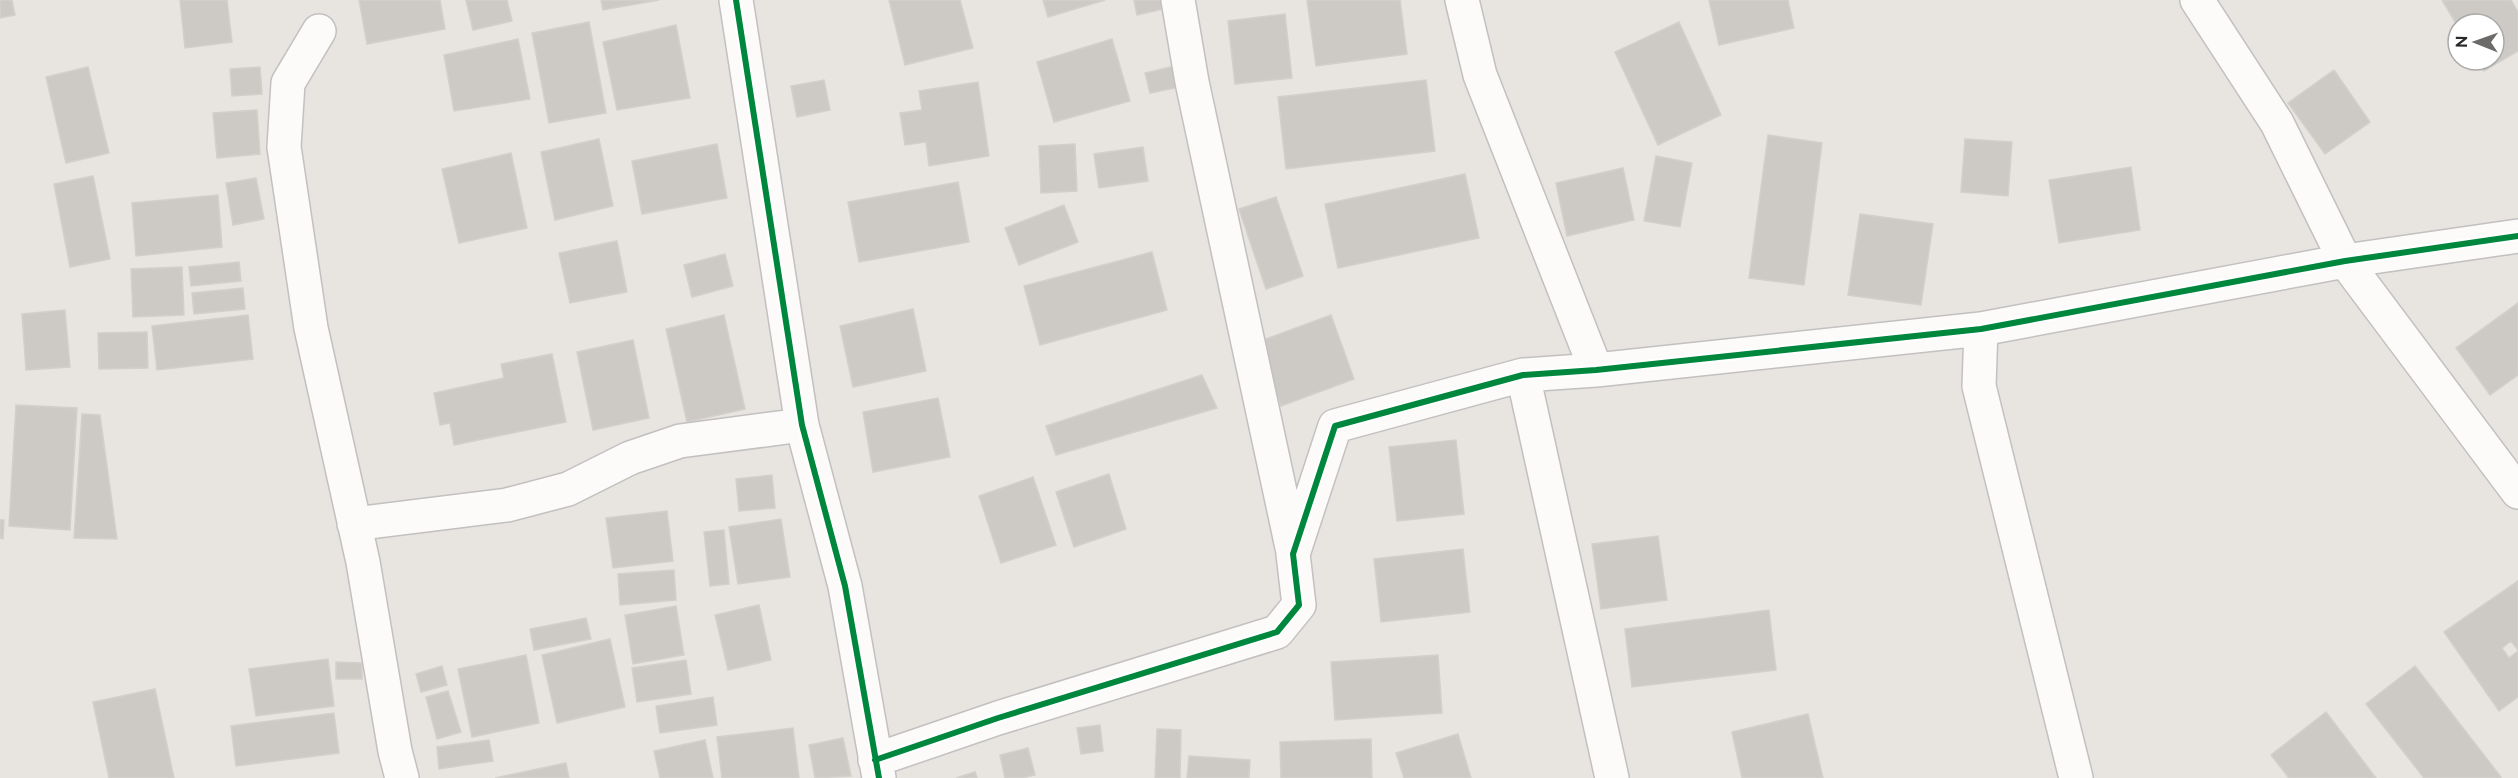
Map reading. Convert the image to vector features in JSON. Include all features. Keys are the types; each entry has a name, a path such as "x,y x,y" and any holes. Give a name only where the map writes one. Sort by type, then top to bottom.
{"street":[{"path":"736,0 802,425 845,586 877,769 998,718 1277,632 1299,605 1293,554 1195,93 1178,0"},
{"path":"1462,0 1480,75 1596,370"},
{"path":"2197,0 2277,123 2345,261 2518,492"},
{"path":"319,31 288,83 284,147 311,328 363,562 395,751 402,778"},
{"path":"1293,554 1335,426 1523,375 1596,370 1982,329 2345,261 2518,236"},
{"path":"1982,329 1979,386 2076,778"},
{"path":"1523,375 1612,778"},
{"path":"354,524 507,505 568,489 630,458 680,441 802,425"}],"building":[{"path":"0,0 12,0 15,15 0,18"},
{"path":"180,0 227,0 232,42 185,48"},
{"path":"359,0 440,0 445,29 367,44"},
{"path":"466,0 507,0 512,21 473,30"},
{"path":"601,0 659,0 603,10"},
{"path":"889,0 960,0 973,48 905,65"},
{"path":"1043,0 1105,0 1048,17"},
{"path":"1134,0 1165,0 1167,8 1137,15"},
{"path":"1307,0 1400,0 1407,54 1316,66"},
{"path":"1709,0 1788,0 1794,28 1719,45"},
{"path":"2442,0 2511,0 2518,12 2518,51 2506,58 2506,12 2449,12"},
{"path":"1285,14 1292,78 1235,84 1228,21"},
{"path":"589,22 606,113 549,123 532,33"},
{"path":"1679,22 1721,115 1658,145 1615,52"},
{"path":"676,25 690,98 617,110 603,42"},
{"path":"518,39 530,99 454,111 444,55"},
{"path":"1112,39 1130,101 1054,122 1037,62"},
{"path":"1175,66 1180,87 1150,93 1145,73"},
{"path":"88,67 109,153 66,163 46,77"},
{"path":"260,67 262,94 232,96 230,69"},
{"path":"2334,70 2370,122 2325,154 2288,103"},
{"path":"824,80 830,110 797,117 791,86"},
{"path":"1426,80 1435,151 1286,169 1278,97"},
{"path":"978,82 989,156 929,166 926,142 905,145 900,113 922,110 919,91"},
{"path":"257,110 260,154 217,158 213,113"},
{"path":"1768,135 1822,143 1804,285 1749,278"},
{"path":"599,139 613,206 555,220 541,152"},
{"path":"1965,139 2012,142 2008,196 1961,192"},
{"path":"717,144 727,198 642,214 632,161"},
{"path":"1075,144 1077,191 1041,193 1039,146"},
{"path":"1143,147 1148,181 1099,188 1094,154"},
{"path":"511,153 527,228 459,243 442,169"},
{"path":"1656,156 1692,163 1680,227 1644,221"},
{"path":"2131,167 2140,230 2059,243 2049,180"},
{"path":"1623,168 1634,220 1567,236 1556,183"},
{"path":"1465,174 1479,238 1338,268 1325,204"},
{"path":"93,176 110,259 70,267 54,184"},
{"path":"256,178 264,219 233,225 226,183"},
{"path":"958,182 969,242 859,262 848,202"},
{"path":"218,195 222,247 136,256 132,203"},
{"path":"1276,197 1303,276 1266,289 1239,209"},
{"path":"1064,205 1078,242 1019,265 1005,228"},
{"path":"1860,214 1933,224 1921,305 1848,295"},
{"path":"617,241 627,292 570,303 559,253"},
{"path":"1152,252 1167,310 1040,345 1024,286"},
{"path":"725,254 733,286 692,297 684,265"},
{"path":"239,262 241,281 191,286 189,267"},
{"path":"182,267 184,315 133,317 131,269"},
{"path":"243,288 245,309 194,314 192,293"},
{"path":"2518,303 2518,375 2490,395 2456,348"},
{"path":"913,309 926,371 853,387 840,326"},
{"path":"65,310 70,367 26,370 22,314"},
{"path":"248,315 253,359 157,370 152,326"},
{"path":"724,315 745,409 687,422 666,329"},
{"path":"1331,315 1354,379 1281,406 1258,342"},
{"path":"147,332 148,368 99,369 98,333"},
{"path":"633,340 649,418 593,430 577,352"},
{"path":"552,354 566,422 454,445 450,423 440,425 434,393 504,378 501,364"},
{"path":"1202,375 1217,408 1056,455 1046,426"},
{"path":"938,398 950,457 873,472 863,412"},
{"path":"16,405 77,408 70,530 9,526"},
{"path":"82,414 100,415 117,539 74,538"},
{"path":"1456,440 1464,514 1397,521 1389,447"},
{"path":"1109,474 1126,529 1074,547 1056,492"},
{"path":"772,475 775,508 739,511 736,479"},
{"path":"1033,477 1056,545 1001,563 979,496"},
{"path":"667,511 673,561 613,568 606,518"},
{"path":"781,519 790,577 738,584 729,527"},
{"path":"0,520 4,520 3,539 0,538"},
{"path":"724,530 729,584 710,586 704,532"},
{"path":"1658,536 1667,600 1601,609 1592,544"},
{"path":"1463,549 1470,612 1381,622 1374,559"},
{"path":"674,570 676,600 620,605 618,574"},
{"path":"2518,581 2518,650 2511,641 2502,648 2509,658 2518,651 2518,697 2499,711 2444,632"},
{"path":"759,605 771,660 728,670 715,615"},
{"path":"676,606 684,655 633,664 625,615"},
{"path":"1769,610 1776,670 1632,687 1625,629"},
{"path":"586,618 591,639 534,650 530,629"},
{"path":"610,639 625,707 557,723 542,655"},
{"path":"526,655 539,723 472,737 458,669"},
{"path":"1438,655 1442,713 1335,720 1331,662"},
{"path":"328,659 334,706 256,716 249,669"},
{"path":"686,660 691,694 637,702 632,668"},
{"path":"336,662 362,663 362,679 336,679"},
{"path":"442,666 447,685 421,692 416,674"},
{"path":"2415,666 2501,777 2424,778 2366,704"},
{"path":"155,689 174,778 109,778 93,702"},
{"path":"448,691 461,732 437,739 426,697"},
{"path":"713,697 717,725 660,733 656,706"},
{"path":"2326,712 2376,778 2289,778 2271,755"},
{"path":"334,713 339,753 236,766 231,726"},
{"path":"1808,714 1823,778 1742,778 1732,732"},
{"path":"1100,725 1103,751 1081,754 1077,728"},
{"path":"793,728 799,778 722,778 717,737"},
{"path":"1157,729 1181,730 1180,778 1155,778"},
{"path":"1458,734 1471,778 1404,778 1396,753"},
{"path":"843,738 851,776 815,778 809,745"},
{"path":"1371,739 1372,778 1281,778 1280,742"},
{"path":"489,740 493,761 439,769 437,747"},
{"path":"705,740 713,778 660,778 654,751"},
{"path":"1028,748 1035,775 1005,778 1000,755"},
{"path":"1189,756 1250,760 1249,778 1187,778"},
{"path":"566,763 569,778 495,778"},
{"path":"975,772 977,778 956,778"}],"cycle path":[{"path":"736,0 802,425 845,586 879,778"},
{"path":"875,760 998,718 1277,632 1299,605 1293,554 1335,426 1523,375 1596,370 1981,329 2345,261 2518,236"}]}
